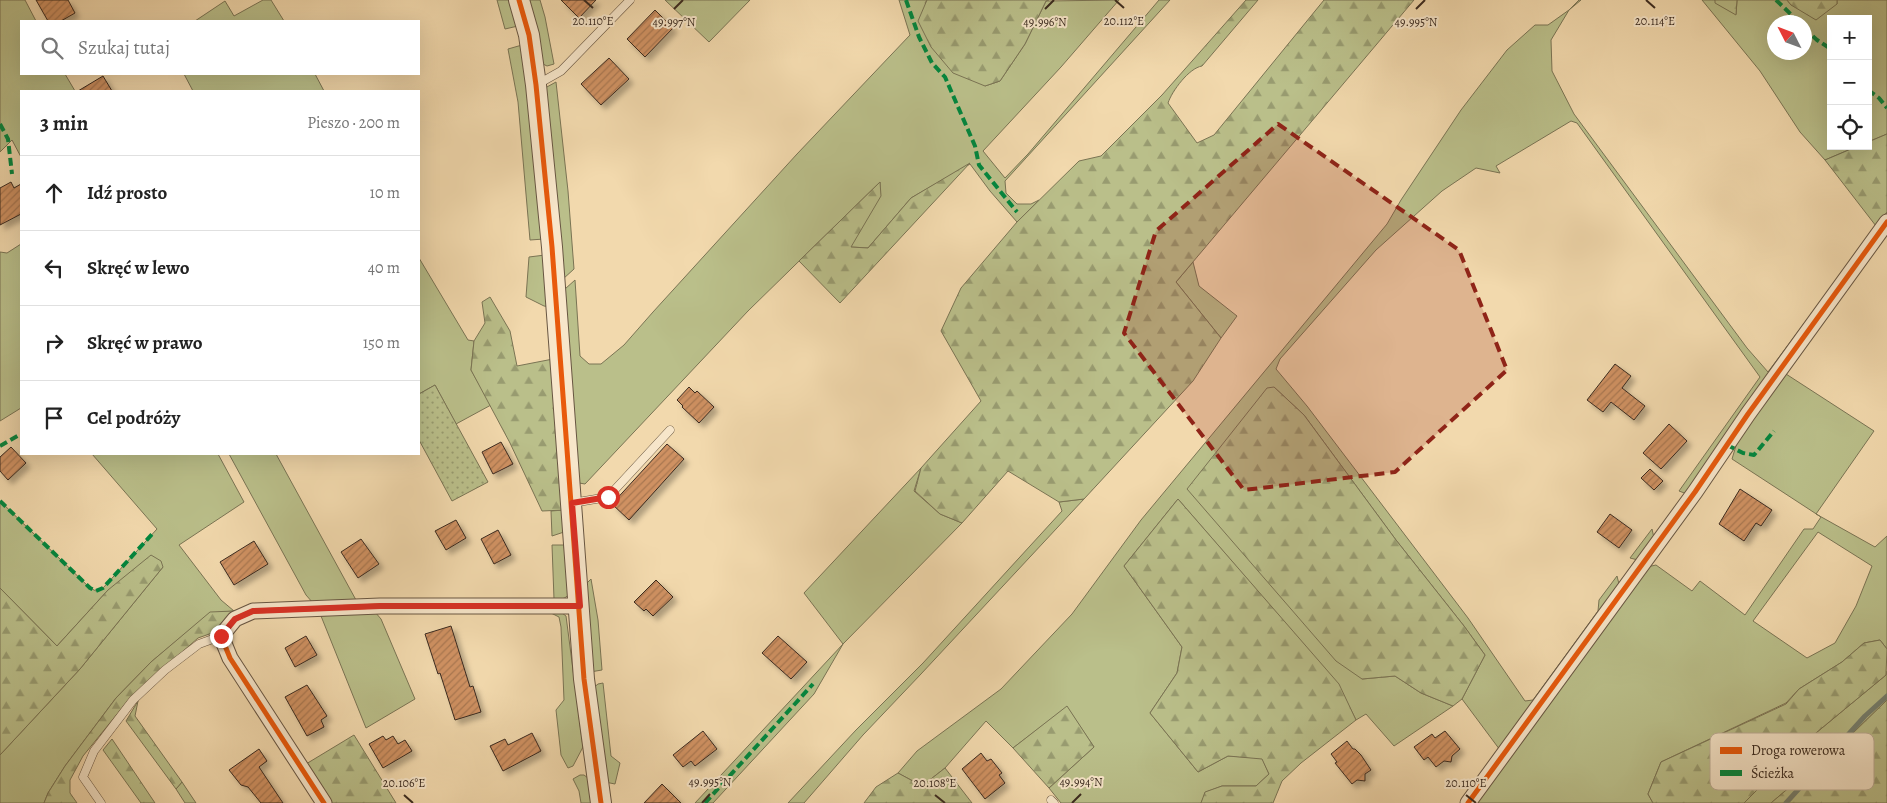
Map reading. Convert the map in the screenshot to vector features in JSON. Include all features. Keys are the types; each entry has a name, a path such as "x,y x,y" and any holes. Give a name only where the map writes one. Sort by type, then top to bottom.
{"street":[{"path":"519,0 529,35 536,85 552,247 584,679 602,803"},
{"path":"1468,803 1695,492 1748,414 1887,222"},
{"path":"324,803 230,658 221,636 235,619 253,611 380,606 580,606"}],"lane":[{"path":"536,85 561,70 630,0"},
{"path":"572,503 608,497 670,430"},
{"path":"100,803 83,777 94,751 133,700 158,676 199,644 221,636"}],"highlighted area":[{"path":"1278,124 1459,250 1507,370 1395,472 1244,490 1124,333 1156,231"}],"green space":[{"path":"0,0 25,0 35,20 20,20 20,75 66,75 74,90 20,90 20,155 12,140 0,152"},
{"path":"263,0 271,0 283,20 196,20 225,1 234,16"},
{"path":"497,0 511,0 518,26 505,29"},
{"path":"528,0 540,0 554,64 547,66 543,64 532,10"},
{"path":"665,0 750,0 709,42"},
{"path":"899,0 927,0 925,3 985,86 1000,81 1025,44 1046,1 1119,0 1061,67 983,151 1005,178 1028,154 1159,0 1170,0 1005,181 1006,193 1017,204 1031,204 1039,200 1017,222 970,164 911,198 868,248 850,247 880,196 880,182 748,311 585,484 579,483 565,289 575,280 580,356 589,364 601,364 624,345 797,154 910,35"},
{"path":"927,0 1049,0 1046,1 1025,44 1000,81 985,86 953,73 931,47 918,21"},
{"path":"1246,0 1258,0 1202,66 1187,75 1173,92 1168,103 1197,143 1214,135 1324,0 1414,0 1176,282 1221,338 1193,381 1084,499 1059,502 1008,471 962,523 940,514 915,491 921,468 981,401 941,331 961,288 1017,222 1079,161 1101,156 1162,95"},
{"path":"1702,0 1715,0 1716,3 1736,14 1737,0 1787,0 1791,5 1837,4 1837,0 1887,0 1887,134 1872,140 1872,15 1827,15 1827,150 1849,150 1825,160 1800,132 1760,71"},
{"path":"1715,0 1737,0 1736,15 1715,3"},
{"path":"1787,0 1837,0 1837,4 1816,20 1812,18 1812,15 1808,15 1791,5"},
{"path":"1569,10 1551,40 1552,71 1574,114 1747,348 1768,372 1887,212 1887,216 1687,494 1679,491 1760,377 1577,123 1571,121 1496,166 1500,173 1476,168 1442,191 1376,250 1280,359 1276,369 1307,406 1468,618 1525,701 1533,700 1598,611 1599,600 1617,576 1619,584 1500,750 1462,699 1485,655 1396,540 1304,415 1274,387 1362,679 1395,676 1421,693 1453,706 1394,746 1366,714 1356,720 1338,684 1178,499 1124,566 1182,647 1177,673 1150,713 1198,772 1228,756 1262,758 1269,774 1256,786 1222,786 1206,792 1201,803 1061,803 1049,788 1094,747 1067,707 1013,748 986,721 945,768 922,786 898,773 917,751 1001,689 1072,614 1141,520 1387,224 1461,110 1507,50 1535,25 1548,25"},
{"path":"522,45 544,239 530,240 518,102 508,49"},
{"path":"185,75 316,75 323,90 192,90"},
{"path":"556,82 568,191 574,269 563,279 545,88"},
{"path":"1887,134 1887,212 1876,226 1825,160 1849,150 1872,150 1872,140"},
{"path":"970,163 840,303 799,261 880,182 881,196 851,247 868,248 911,198"},
{"path":"20,245 20,409 0,421 0,252 7,253"},
{"path":"545,255 551,307 544,306 526,297 529,257"},
{"path":"420,260 468,340 474,341 471,370 491,405 456,424 435,385 420,393"},
{"path":"1193,262 1199,286 1237,316 1221,338 1176,282"},
{"path":"490,297 510,331 517,366 553,359 564,510 542,511 510,443 471,370 474,341 485,323 482,302"},
{"path":"1786,374 1874,431 1816,514 1732,459 1738,439"},
{"path":"435,385 488,482 452,501 420,442 420,393"},
{"path":"1274,387 1304,415 1396,540 1485,655 1462,699 1453,706 1421,693 1395,676 1362,679 1336,661 1187,489 1267,388"},
{"path":"93,455 219,455 244,502 179,545 221,600 234,611 210,613 151,662 116,698 65,766 44,803 0,803 0,755 80,669 163,567 108,590 57,646 0,588 0,501 90,588 96,591 103,588 157,529"},
{"path":"230,455 277,455 356,600 313,603 306,595"},
{"path":"921,468 914,491 940,514 962,523 843,644 804,593"},
{"path":"1084,499 863,735 804,803 788,803 856,730 923,663 1062,511 1059,502"},
{"path":"1178,499 1339,684 1356,720 1301,763 1282,781 1273,803 1201,803 1205,792 1222,786 1256,786 1269,774 1262,759 1228,756 1198,772 1150,713 1177,673 1182,647 1124,566"},
{"path":"564,510 564,532 552,536 551,511"},
{"path":"1821,517 1875,547 1887,536 1887,649 1880,640 1864,643 1842,662 1799,689 1786,703 1722,733 1710,733 1710,739 1661,762 1648,794 1653,803 1474,803 1647,567 1656,565 1692,591 1700,581 1745,615 1804,529 1813,529","holes":["1818,532 1872,566 1856,606 1835,643 1807,658 1753,621"]},
{"path":"1652,529 1654,538 1638,560 1630,558"},
{"path":"552,545 564,545 569,594 561,599 554,599"},
{"path":"151,555 161,561 163,567 80,669 0,755 0,588 57,646 108,590"},
{"path":"591,579 598,620 602,670 590,672 586,584"},
{"path":"234,611 215,632 198,638 131,697 83,756 70,780 70,793 77,803 44,803 65,766 116,698 151,662 210,612"},
{"path":"375,612 381,619 415,699 366,728 321,616"},
{"path":"549,612 562,613 566,616 583,747 573,766 568,768 561,755 556,710 564,700 561,627 559,617"},
{"path":"1880,640 1887,649 1886,675 1816,733 1724,733 1786,704 1799,689 1842,662 1864,643"},
{"path":"843,644 814,694 713,803 695,803"},
{"path":"1887,671 1887,700 1853,733 1816,733 1886,675"},
{"path":"603,683 611,756 620,763 615,784 605,782 592,689 598,684"},
{"path":"1887,700 1887,803 1771,803 1786,790 1874,790 1874,733 1853,733"},
{"path":"138,701 135,716 182,782 176,789 126,721"},
{"path":"1067,706 1094,747 1049,788 1013,748"},
{"path":"354,735 396,803 331,803 306,764"},
{"path":"112,739 155,803 141,803 103,750"},
{"path":"1710,739 1710,790 1757,790 1744,803 1653,803 1648,794 1661,762"},
{"path":"945,768 972,803 864,803 876,787 898,773 922,786"},
{"path":"580,775 588,778 591,803 581,803 579,791 573,779"},
{"path":"182,782 196,803 185,803 176,789"},
{"path":"1757,790 1786,790 1771,803 1744,803"}],"building":[{"path":"36,0 68,0 75,13 63,20 47,20"},
{"path":"561,0 596,0 579,18"},
{"path":"655,10 673,28 645,57 627,39"},
{"path":"609,58 629,79 601,105 581,84"},
{"path":"103,76 111,90 80,90"},
{"path":"11,182 14,188 20,185 20,215 0,225 0,188"},
{"path":"1615,364 1631,376 1622,388 1645,406 1634,420 1611,402 1603,412 1587,400"},
{"path":"689,387 695,393 697,391 714,407 699,423 677,400"},
{"path":"1669,424 1687,441 1661,469 1643,453"},
{"path":"501,442 513,464 493,474 482,452"},
{"path":"667,444 684,459 629,520 612,504"},
{"path":"11,447 26,463 8,480 0,471 0,457"},
{"path":"1650,469 1663,481 1654,490 1641,478"},
{"path":"1740,489 1772,510 1761,526 1756,523 1744,541 1719,524"},
{"path":"1610,514 1632,530 1619,548 1597,532"},
{"path":"456,520 466,538 446,550 435,531"},
{"path":"498,530 511,555 494,564 481,539"},
{"path":"361,539 379,564 358,578 341,552"},
{"path":"254,541 268,564 234,585 220,562"},
{"path":"656,580 673,597 653,616 634,602"},
{"path":"451,626 470,687 473,686 481,712 455,720 425,634"},
{"path":"306,636 317,655 295,667 285,648"},
{"path":"778,636 807,662 791,679 762,653"},
{"path":"307,685 327,716 321,720 324,727 307,736 285,697"},
{"path":"703,731 717,749 695,766 691,761 683,767 673,755"},
{"path":"1445,731 1460,749 1452,756 1451,762 1444,761 1436,767 1428,757 1424,760 1414,747 1432,734 1435,738"},
{"path":"532,733 541,751 503,771 490,746 505,739 508,745"},
{"path":"383,736 386,740 393,736 398,744 405,740 412,751 383,768 369,744"},
{"path":"1347,741 1361,755 1371,770 1365,774 1365,781 1357,780 1352,784 1335,763 1337,762 1331,754"},
{"path":"259,749 267,761 259,767 283,803 261,803 248,787 241,785 229,770"},
{"path":"981,753 987,761 991,759 1002,773 999,775 1005,783 985,799 962,769"},
{"path":"662,784 681,803 644,803"}],"waterway":[{"path":"1850,733 1887,696"},
{"path":"1786,803 1798,790"}],"marked path":[{"path":"906,0 919,37 932,63 945,77 975,146 979,165 1017,212"},
{"path":"1776,0 1792,15"},
{"path":"1812,35 1827,46"},
{"path":"1872,93 1887,108"},
{"path":"0,124 8,139 12,174"},
{"path":"1727,445 1743,453 1754,455 1774,431"},
{"path":"0,446 20,435"},
{"path":"0,501 90,588 96,591 103,588 154,532"},
{"path":"705,803 813,684"}],"cycle path":[{"path":"519,0 529,35 536,85 552,247 584,679 601,803"},
{"path":"1468,803 1695,492 1748,414 1887,222"},
{"path":"324,803 230,658 221,636 235,619 253,611 380,606 580,606"}],"route":[{"path":"221,636 235,619 253,611 380,606 580,606 572,503 608,497"}]}
